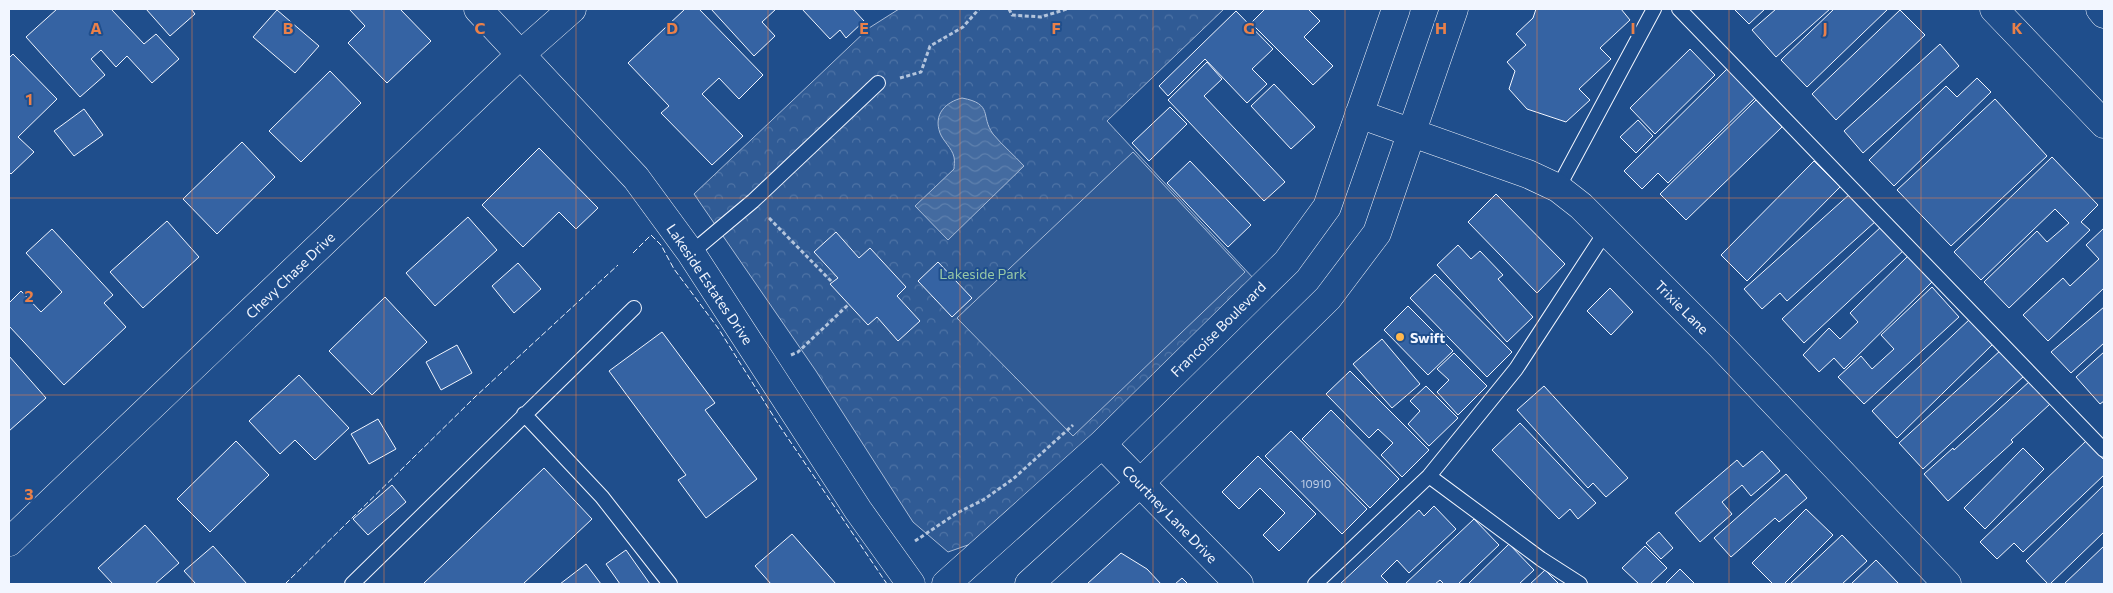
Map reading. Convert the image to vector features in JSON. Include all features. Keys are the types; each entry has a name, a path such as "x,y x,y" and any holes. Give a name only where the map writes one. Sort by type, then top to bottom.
{"street":[{"name":"Lakeside Estates Drive","path":"478,9 636,178 691,253 858,510 911,584"},
{"name":"Chevy Chase Drive","path":"9,542 521,54 572,9"},
{"name":"Francoise Boulevard","path":"946,584 1102,444 1287,262 1327,207 1396,9"},
{"path":"1029,584 1140,484 1328,298 1377,233 1454,9"},
{"path":"1994,9 2104,124"},
{"path":"2100,9 2104,14"},
{"name":"Trixie Lane","path":"1360,114 1528,174 1558,188 1581,206 1720,345 1947,584"},
{"name":"Courtney Lane Drive","path":"1102,444 1239,584"}],"lane":[{"path":"1558,188 1654,9"},
{"path":"1679,9 2104,450"},
{"path":"691,253 753,201 878,83"},
{"path":"1315,584 1429,476 1516,369 1606,231"},
{"path":"352,584 634,308"},
{"path":"524,414 602,496 670,584"},
{"path":"1429,476 1541,559 1580,584"}],"path":[{"path":"878,83 921,72 930,46 963,27 979,9"},
{"path":"1008,9 1012,15 1041,17 1067,9"},
{"path":"753,201 832,282"},
{"path":"766,368 798,352 849,304"},
{"path":"892,557 957,513 983,500 1013,479 1073,424"}],"green space":[{"name":"Lakeside Park","path":"899,9 1224,9 1107,121 1255,280 985,539 948,552 913,522 816,371 694,194 869,28"},
{"path":"1133,152 1245,272 1073,436 957,318"}],"water":[{"path":"962,98 979,104 982,107 993,134 1024,166 948,240 915,206 954,169 953,154 940,133 938,120 946,106"}],"building":[{"path":"57,9 111,9 144,44 156,34 179,59 152,83 127,56 116,67 101,50 91,59 105,75 80,97 26,37"},
{"path":"146,9 191,9 195,14 170,36"},
{"path":"349,9 400,9 431,41 387,83 348,43 365,26"},
{"path":"685,9 699,9 763,75 739,99 719,78 702,94 743,136 712,165 661,113 669,106 628,63"},
{"path":"711,9 776,9 762,22 775,36 754,56"},
{"path":"802,9 853,9 864,21 846,38 840,30 830,39"},
{"path":"1265,9 1308,9 1320,21 1304,37 1333,66 1313,85 1251,23"},
{"path":"1536,9 1621,9 1630,20 1600,48 1611,59 1579,89 1590,100 1566,122 1527,109 1509,89 1515,71 1507,62 1526,45 1516,34 1533,18"},
{"path":"1734,9 1765,9 1749,24"},
{"path":"1776,9 1830,9 1776,57 1752,30"},
{"path":"1834,9 1888,9 1807,87 1781,60"},
{"path":"277,10 319,46 295,73 253,37"},
{"path":"1900,10 1925,35 1836,120 1812,94"},
{"path":"1236,11 1273,49 1252,69 1267,84 1247,103 1205,59 1168,96 1159,86"},
{"path":"1940,44 1959,66 1863,153 1844,131"},
{"path":"1690,49 1715,75 1655,134 1630,108"},
{"path":"13,54 57,99 18,137 34,152 11,174 9,172 9,58"},
{"path":"1207,62 1222,79 1204,96 1285,182 1264,201 1168,100"},
{"path":"1730,66 1758,95 1668,183 1658,173 1642,189 1624,171"},
{"path":"330,71 361,103 301,162 269,131"},
{"path":"1977,78 1991,92 1894,186 1869,160 1946,86 1957,97"},
{"path":"1274,84 1315,127 1291,149 1251,106"},
{"path":"1995,99 2047,156 1951,246 1897,190"},
{"path":"1756,100 1782,127 1686,220 1660,194"},
{"path":"1170,107 1187,124 1149,161 1132,143"},
{"path":"84,109 103,135 74,156 54,131"},
{"path":"1638,120 1653,136 1636,153 1620,137"},
{"path":"242,142 275,177 217,234 183,199"},
{"path":"539,148 598,208 576,229 559,212 523,247 482,205"},
{"path":"2052,157 2098,205 2081,222 2090,230 2009,308 1984,282 2037,231 2047,242 2069,223 2055,209 1981,280 1954,252"},
{"path":"1190,161 1251,225 1228,247 1167,183"},
{"path":"1814,161 1840,187 1747,281 1721,255"},
{"path":"1851,193 1876,221 1787,301 1780,293 1762,309 1744,289"},
{"path":"1496,194 1565,264 1537,293 1468,222"},
{"path":"468,217 497,250 435,306 406,273"},
{"path":"167,221 199,257 143,308 110,272"},
{"path":"1882,226 1904,250 1804,343 1782,319"},
{"path":"2104,228 2104,288 2048,341 2023,315 2063,278 2070,286 2099,259 2086,245"},
{"path":"52,229 113,295 104,303 126,327 64,385 9,326 9,303 21,291 41,312 62,292 26,253"},
{"path":"836,232 859,258 870,248 906,287 897,296 920,321 898,341 877,317 868,325 830,284 838,278 814,252"},
{"path":"1458,245 1471,259 1480,251 1503,275 1498,279 1533,317 1507,342 1437,265"},
{"path":"1909,255 1933,281 1844,369 1834,358 1819,372 1803,355 1829,328 1840,339 1858,322 1850,313"},
{"path":"938,262 972,298 952,317 918,281"},
{"path":"518,263 541,289 514,313 492,286"},
{"path":"1435,274 1512,352 1487,377 1410,298"},
{"path":"1932,287 1959,317 1864,404 1838,377 1861,356 1872,369 1894,349 1881,335"},
{"path":"1610,288 1633,312 1611,335 1587,311"},
{"path":"385,297 427,342 372,395 329,351"},
{"path":"1408,306 1453,351 1428,375 1384,330"},
{"path":"2104,307 2104,343 2071,373 2051,352"},
{"path":"1970,319 1993,344 1897,438 1872,411"},
{"path":"662,332 715,403 705,410 757,479 706,518 678,480 686,475 609,371"},
{"path":"1382,339 1420,384 1392,408 1353,364"},
{"path":"457,345 472,373 441,390 426,362"},
{"path":"2001,350 2024,376 1923,469 1899,443"},
{"path":"2104,352 2104,401 2100,404 2076,377"},
{"path":"1454,353 1487,386 1458,415 1437,392 1449,380 1437,369"},
{"path":"9,356 46,398 9,431"},
{"path":"1350,371 1429,450 1402,477 1381,455 1393,443 1378,429 1369,438 1326,394"},
{"path":"299,375 349,428 315,460 295,440 280,454 249,421"},
{"path":"2030,381 2050,404 2011,440 2013,442 1948,501 1924,474 1953,448 1954,450"},
{"path":"1426,386 1458,418 1429,446 1408,424 1420,411 1410,401"},
{"path":"1544,386 1628,478 1606,497 1593,483 1588,488 1517,410"},
{"path":"1331,410 1399,479 1370,508 1302,439"},
{"path":"378,419 396,449 369,464 351,434"},
{"path":"1520,423 1596,503 1578,519 1570,509 1559,519 1492,450"},
{"path":"1291,431 1367,509 1342,534 1265,456"},
{"path":"236,441 269,475 210,532 177,499"},
{"path":"2086,441 2104,460 2104,475 2023,552 2014,543 1997,559 1980,542"},
{"path":"2023,448 2044,469 1985,529 1964,508"},
{"path":"1762,451 1780,471 1751,496 1742,485 1722,502 1732,514 1700,542 1675,513 1737,460 1743,467"},
{"path":"1258,456 1316,514 1279,551 1263,535 1285,513 1260,488 1239,509 1222,492"},
{"path":"544,468 592,519 523,584 423,584"},
{"path":"1786,474 1807,498 1779,522 1775,518 1731,557 1714,538"},
{"path":"392,485 406,502 368,535 353,519"},
{"path":"2104,485 2104,532 2048,584 2026,561"},
{"path":"1434,506 1456,529 1409,573 1397,560 1381,576 1389,584 1340,584 1419,510 1424,516"},
{"path":"1806,509 1833,535 1784,584 1773,584 1752,563"},
{"path":"1474,519 1499,545 1458,584 1444,584 1440,580 1435,584 1405,584"},
{"path":"145,525 179,563 155,584 113,584 98,568"},
{"path":"1659,532 1673,548 1661,559 1646,543"},
{"path":"792,534 836,584 771,584 755,566"},
{"path":"1842,535 1867,561 1842,584 1790,584"},
{"path":"1509,544 1534,570 1519,584 1468,584"},
{"path":"213,546 247,584 196,584 184,571"},
{"path":"1645,546 1667,568 1650,584 1639,584 1622,568"},
{"path":"2104,546 2104,584 2064,584"},
{"path":"626,550 650,584 620,584 606,564"},
{"path":"1121,553 1147,569 1161,584 1087,584"},
{"path":"1876,560 1899,584 1851,584"},
{"path":"586,564 601,584 560,584"},
{"path":"1680,569 1695,584 1665,584"},
{"path":"1545,570 1559,584 1530,584"},
{"path":"1182,578 1188,584 1175,584"}],"fence":[{"path":"633,253 651,235 661,245 674,269 718,328 779,425 887,584"},
{"path":"285,584 475,397 618,265"}],"place":[{"name":"Swift","path":"1400,337"}]}
